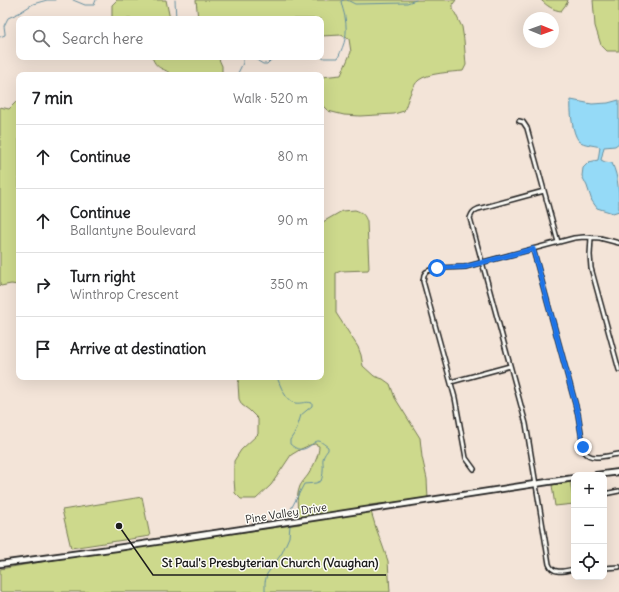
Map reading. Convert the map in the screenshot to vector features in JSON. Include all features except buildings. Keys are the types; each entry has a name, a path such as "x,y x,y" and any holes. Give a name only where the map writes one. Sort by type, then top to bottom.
{"street":[{"path":"519,121 523,122 527,128 558,242"},
{"path":"544,190 474,211 470,218 526,424 550,568 558,571 571,569"},
{"path":"474,469 466,458 458,407 423,282 426,272 437,268 463,268 578,237 591,237 619,243"},
{"path":"591,237 591,268 619,370"},
{"path":"533,249 578,414 584,450 586,454 592,457 619,454"},
{"path":"451,382 510,366"},
{"path":"607,474 619,472"},
{"name":"Pine Valley Drive","path":"0,564 117,548 571,478"},
{"path":"607,494 619,492"},
{"path":"607,568 619,567"}],"green space":[{"path":"117,0 166,0 169,16 112,16 112,5"},
{"path":"196,0 456,0 453,4 453,9 462,27 466,65 463,71 434,74 416,82 404,111 394,114 360,116 344,115 328,111 324,107 324,77 341,75 351,52 349,39 341,35 324,36 324,16 198,16"},
{"path":"541,0 568,0 561,11 555,10"},
{"path":"593,0 619,0 619,51 607,51 601,45 595,26"},
{"path":"219,60 222,66 222,72 167,72 158,67 154,61"},
{"path":"16,102 16,285 1,286 0,107 9,109"},
{"path":"355,210 363,214 365,217 367,222 369,268 368,270 341,271 336,273 336,313 358,347 363,366 374,376 383,379 390,384 395,398 420,438 422,457 427,479 428,499 369,505 388,561 390,592 0,592 0,569 82,555 300,524 297,505 298,491 312,468 318,454 319,446 315,444 310,445 291,455 271,485 256,499 241,499 235,493 234,461 241,450 258,434 258,419 242,405 239,399 238,383 239,380 324,380 324,221 342,211"},
{"path":"570,482 571,504 555,506 552,485"},
{"path":"142,497 150,536 71,548 62,510"}],"water":[{"path":"571,100 592,104 608,103 619,100 619,143 615,146 604,147 601,160 612,163 616,174 619,211 613,213 597,208 592,201 582,176 583,168 589,162 598,160 600,147 584,143 579,141 577,138 572,121"}],"waterway":[{"path":"0,37 5,35 4,26 8,18 33,4 47,0 55,0"},
{"path":"73,0 85,5 94,5 96,0"},
{"path":"175,0 176,16"},
{"path":"324,58 338,58 344,43 346,23 341,1 344,0"},
{"path":"347,0 355,4 407,3 416,0"},
{"path":"238,72 243,60"},
{"path":"258,60 263,64 267,64 271,60"},
{"path":"278,380 289,400 295,403 312,403 312,406 301,415 296,431 290,440 290,444 295,448 304,449 316,441 319,441 328,447 328,450 323,458 323,474 321,481 304,484 291,509 290,518"},
{"path":"265,592 267,574 282,553 289,537 290,525"}],"place":[{"name":"St Paul's Presbyterian Church (Vaughan)","path":"119,526"}],"route":[{"path":"437,268 460,268 533,249 578,414 583,447"}]}
